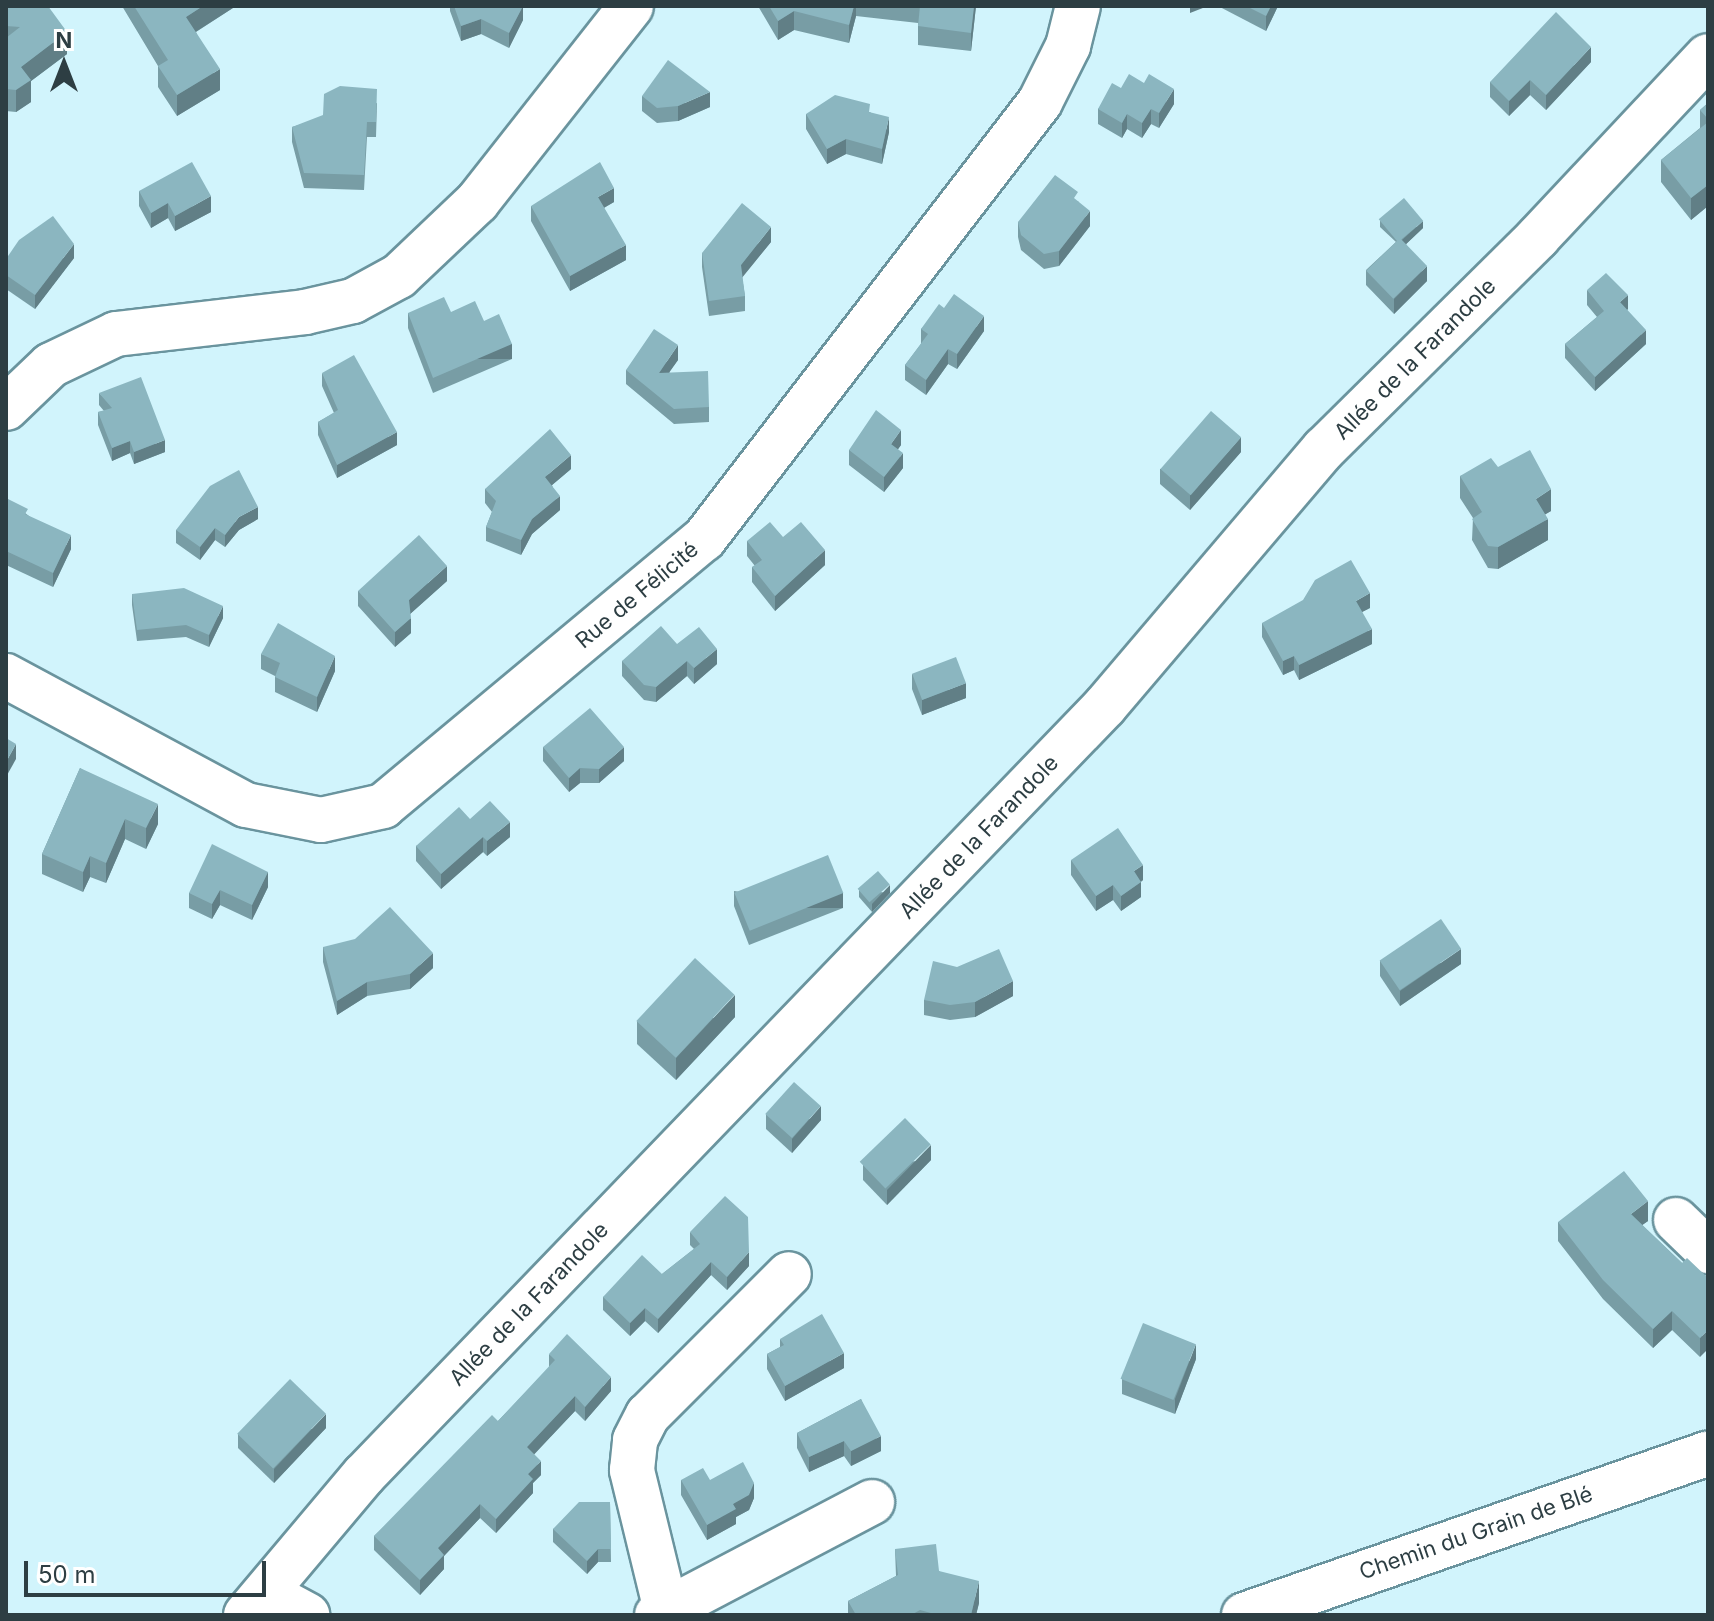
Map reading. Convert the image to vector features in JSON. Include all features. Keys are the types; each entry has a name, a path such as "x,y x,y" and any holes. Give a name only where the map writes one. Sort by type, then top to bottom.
{"street":[{"path":"6,408 51,365 116,334 305,312 353,301 399,276 477,202 631,6"},
{"name":"Rue de Félicité","path":"6,676 246,805 321,820 383,806 704,539 1040,102 1068,46 1078,6"},
{"name":"Allée de la Farandole","path":"256,1604 364,1475 1105,706 1324,449 1538,237 1708,56"},
{"path":"1676,1220 1708,1251"},
{"path":"789,1274 648,1415 635,1440 632,1470 662,1613 872,1502"},
{"name":"Chemin du Grain de Blé","path":"1244,1615 1708,1453"},
{"path":"256,1604 307,1615"}],"building":[{"path":"6,6 48,6 67,32 21,67 31,80 16,90 6,89 6,38 20,27 6,26"},
{"path":"134,6 203,6 186,17 220,69 177,95 158,66 168,60"},
{"path":"454,6 523,6 509,33 481,19 461,26"},
{"path":"769,6 854,6 849,25 794,11 778,21"},
{"path":"920,6 974,6 971,33 918,26"},
{"path":"1246,6 1271,6 1266,16"},
{"path":"1556,12 1591,47 1546,95 1530,80 1509,101 1490,82"},
{"path":"668,60 710,92 678,106 657,108 642,96"},
{"path":"1129,74 1144,83 1149,74 1174,89 1159,113 1151,109 1142,123 1127,114 1122,123 1098,109 1112,83 1121,88"},
{"path":"340,86 377,89 376,122 367,122 364,175 304,173 292,127 323,115 324,94"},
{"path":"835,95 870,104 869,112 889,117 882,149 846,139 827,149 806,114"},
{"path":"1708,103 1708,119 1700,110"},
{"path":"1708,122 1708,185 1691,198 1661,160"},
{"path":"192,162 211,196 175,216 168,203 151,213 139,191"},
{"path":"600,162 614,188 598,197 626,245 570,276 531,206"},
{"path":"1055,175 1078,192 1074,198 1090,211 1059,251 1044,254 1021,235 1018,222"},
{"path":"1404,198 1423,221 1398,242 1379,219"},
{"path":"742,203 771,227 741,265 745,296 709,301 702,253"},
{"path":"53,216 74,244 35,295 6,275 6,259 19,240"},
{"path":"1400,238 1427,266 1393,299 1366,271"},
{"path":"1606,273 1628,295 1620,302 1646,330 1595,377 1565,344 1604,311 1587,290"},
{"path":"954,294 984,316 957,354 948,349 926,380 905,365 928,334 921,329 939,304 944,308"},
{"path":"444,297 451,312 475,301 484,321 499,314 512,344 433,378 408,313"},
{"path":"654,329 678,345 659,373 708,371 709,407 674,409 626,370"},
{"path":"354,355 397,432 337,465 318,422 338,410 322,373"},
{"path":"141,377 165,440 134,452 130,441 112,448 98,412 112,408 99,393"},
{"path":"876,410 901,430 891,444 903,453 884,477 849,450"},
{"path":"1211,411 1241,437 1191,495 1160,469"},
{"path":"550,429 571,455 545,477 560,496 532,519 521,540 486,527 496,501 485,489"},
{"path":"1530,450 1551,489 1536,499 1548,519 1498,547 1488,546 1472,519 1482,512 1460,476 1491,458 1498,467"},
{"path":"239,470 258,507 239,517 225,535 215,528 200,547 176,530 210,486"},
{"path":"6,498 28,509 25,514 71,535 53,573 6,551"},
{"path":"770,522 783,537 801,522 825,550 775,596 752,567 762,560 747,541"},
{"path":"419,535 447,566 409,600 411,618 395,632 358,591"},
{"path":"1351,560 1370,593 1356,601 1372,629 1299,665 1294,656 1283,661 1262,623 1303,600 1315,580"},
{"path":"184,588 223,606 209,635 186,625 137,630 132,594"},
{"path":"278,623 335,656 317,697 275,677 280,663 261,654"},
{"path":"661,626 677,644 699,627 717,649 694,668 687,661 656,687 644,685 622,661"},
{"path":"956,657 966,683 922,700 912,674"},
{"path":"590,708 624,747 599,769 580,768 569,778 543,747"},
{"path":"6,738 16,744 6,762"},
{"path":"80,768 158,804 146,828 125,819 106,863 90,856 83,872 42,854"},
{"path":"490,801 510,822 487,841 483,837 441,874 416,846 459,807 470,819"},
{"path":"1118,828 1143,865 1134,871 1141,882 1121,896 1113,885 1096,896 1071,860"},
{"path":"212,844 268,872 252,905 220,890 212,904 189,893"},
{"path":"828,855 843,893 750,931 734,893"},
{"path":"878,871 890,885 869,902 858,889"},
{"path":"390,907 433,953 410,974 367,982 337,1001 323,947 355,939"},
{"path":"1441,919 1461,949 1400,990 1380,960"},
{"path":"999,949 1013,981 975,1002 950,1005 924,1000 933,961 957,967"},
{"path":"695,958 734,995 676,1058 636,1021"},
{"path":"794,1082 821,1106 792,1138 765,1114"},
{"path":"905,1118 931,1145 885,1188 860,1162"},
{"path":"1624,1171 1648,1201 1631,1214 1682,1263 1687,1258 1708,1278 1708,1330 1700,1338 1672,1311 1653,1329 1603,1280 1558,1222"},
{"path":"725,1196 748,1217 749,1252 727,1277 711,1262 658,1319 645,1308 630,1323 603,1297 642,1255 662,1274 700,1244 690,1232"},
{"path":"822,1314 844,1353 785,1386 767,1354 784,1345 780,1339"},
{"path":"1143,1323 1196,1344 1173,1400 1121,1379"},
{"path":"567,1334 611,1377 585,1407 575,1396 527,1447 541,1461 528,1474 533,1479 496,1519 480,1504 438,1548 444,1555 420,1580 374,1536 492,1415 498,1421 555,1360 549,1354"},
{"path":"290,1379 326,1414 273,1468 237,1434"},
{"path":"861,1399 881,1436 851,1451 844,1441 809,1457 797,1433"},
{"path":"743,1462 754,1483 749,1495 733,1504 736,1509 707,1525 681,1480 703,1468 710,1480"},
{"path":"579,1502 610,1502 611,1549 598,1549 587,1561 553,1529"},
{"path":"936,1544 939,1571 979,1581 971,1615 938,1615 920,1610 911,1615 856,1615 848,1601 898,1575 895,1549"}]}
